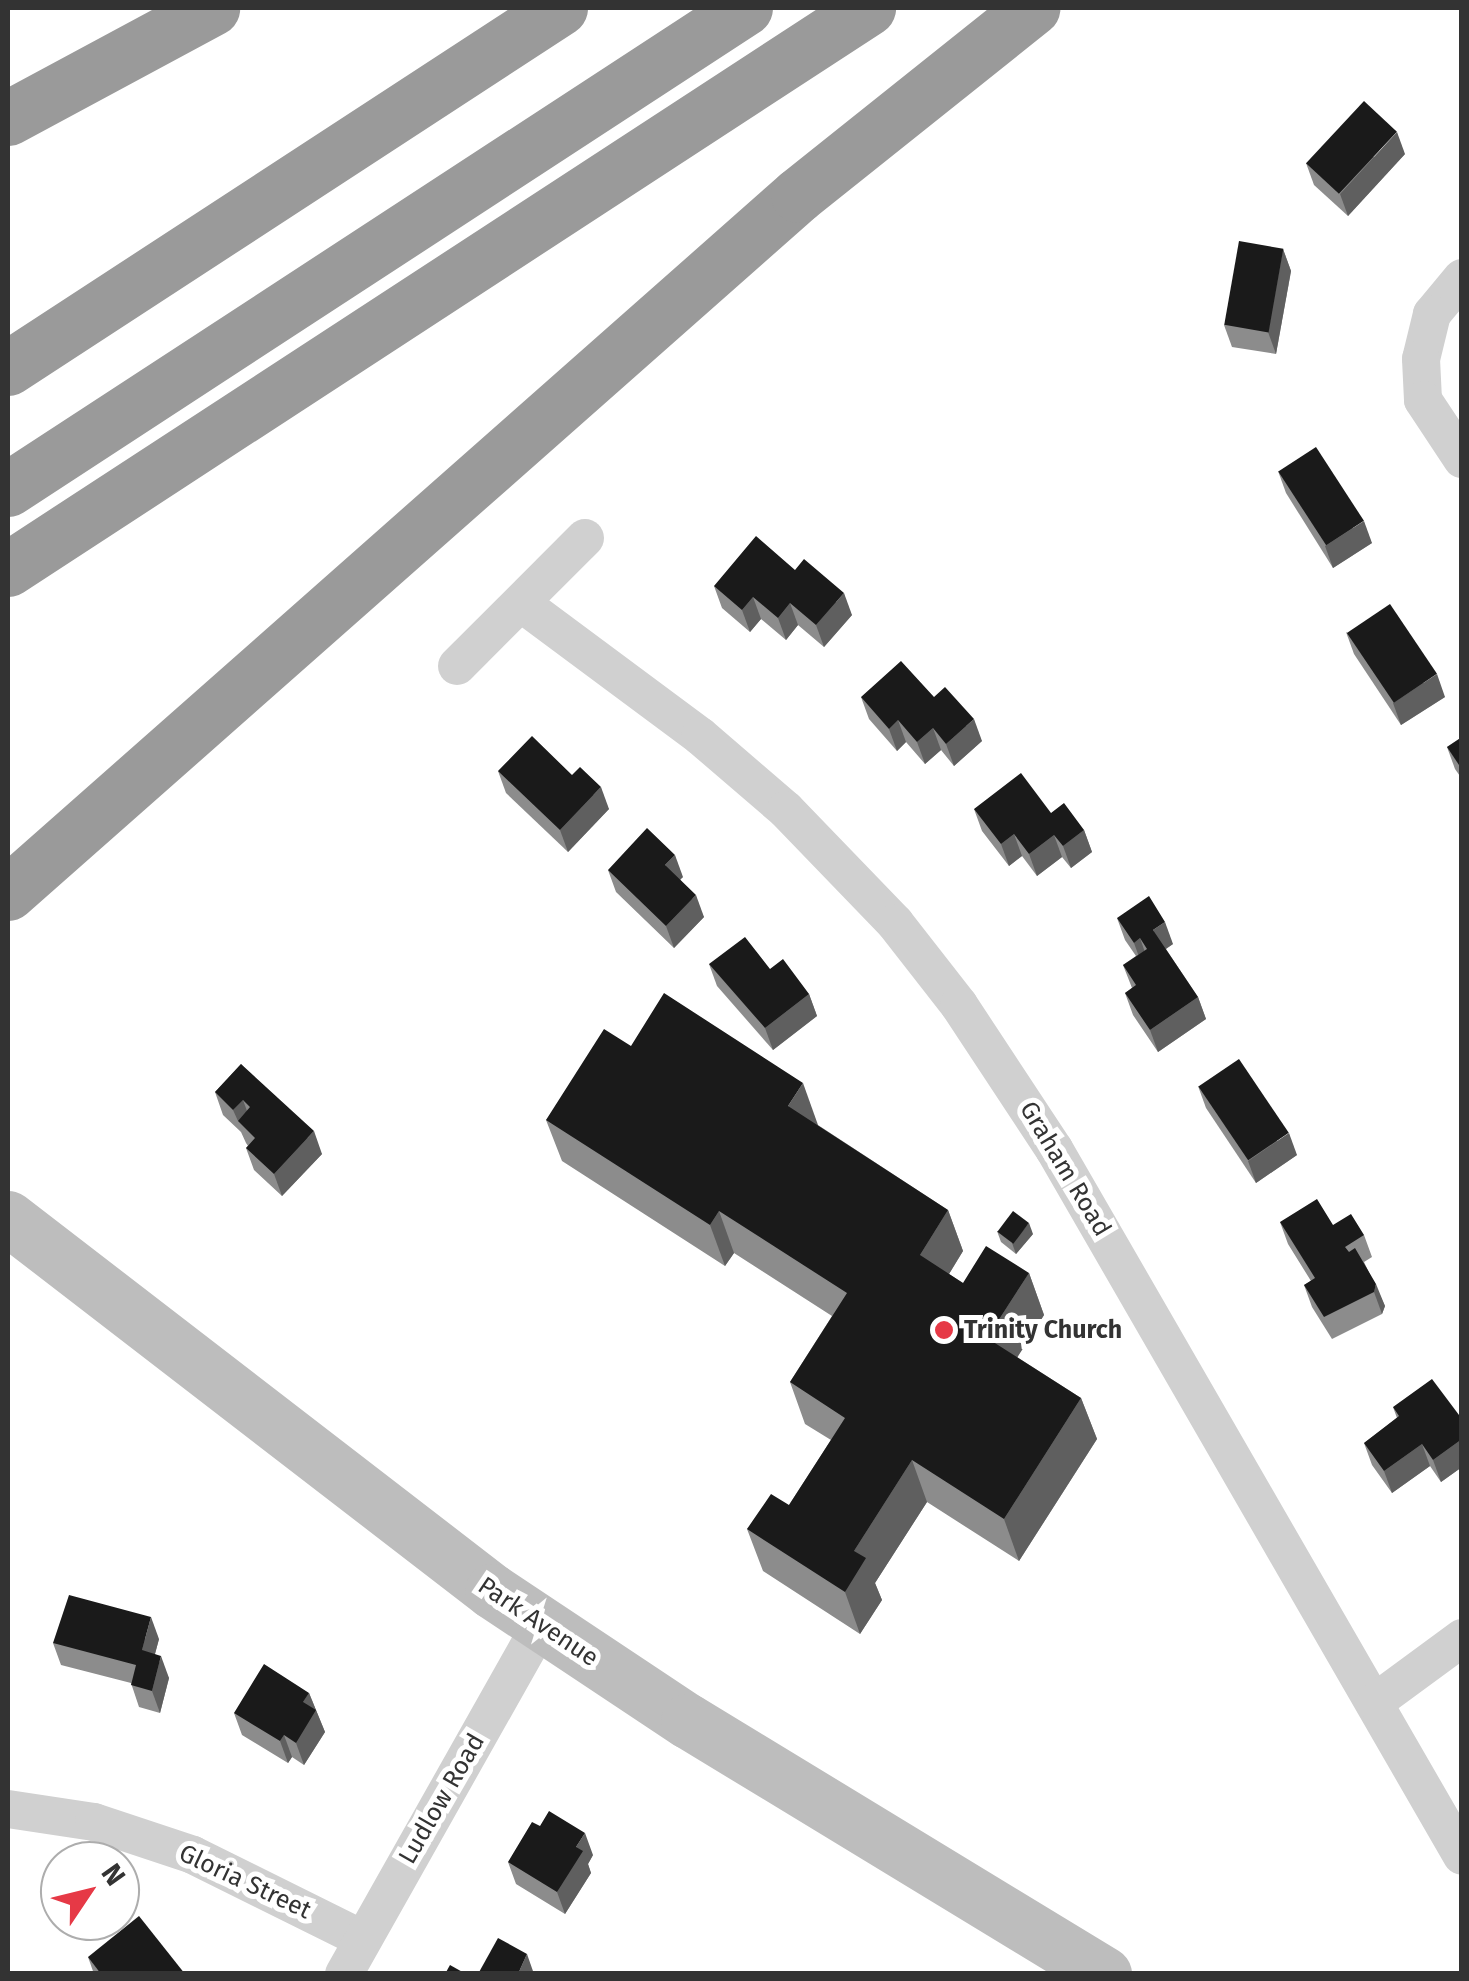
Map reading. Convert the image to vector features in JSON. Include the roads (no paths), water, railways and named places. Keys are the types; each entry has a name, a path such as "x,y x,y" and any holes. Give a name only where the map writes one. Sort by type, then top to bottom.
{"highway":[{"path":"8,118 212,8"},
{"path":"8,368 560,8"},
{"path":"8,448 682,8"},
{"path":"8,489 745,8"},
{"path":"8,569 868,8"},
{"path":"8,893 756,230 1032,8"}],"main road":[{"name":"Park Avenue","path":"8,1218 337,1478 541,1626 1104,1974"}],"street":[{"path":"1462,278 1432,314 1421,359 1422,400 1462,460"},
{"path":"457,666 585,538"},
{"name":"Graham Road","path":"521,602 759,786 860,884 928,963 1054,1149 1462,1856"},
{"name":"Ludlow Road","path":"344,1974 541,1626"},
{"path":"1375,1702 1462,1638"},
{"name":"Gloria Street","path":"8,1808 94,1822 193,1855 362,1938"}],"place":[{"name":"Trinity Church","path":"944,1330"}]}
